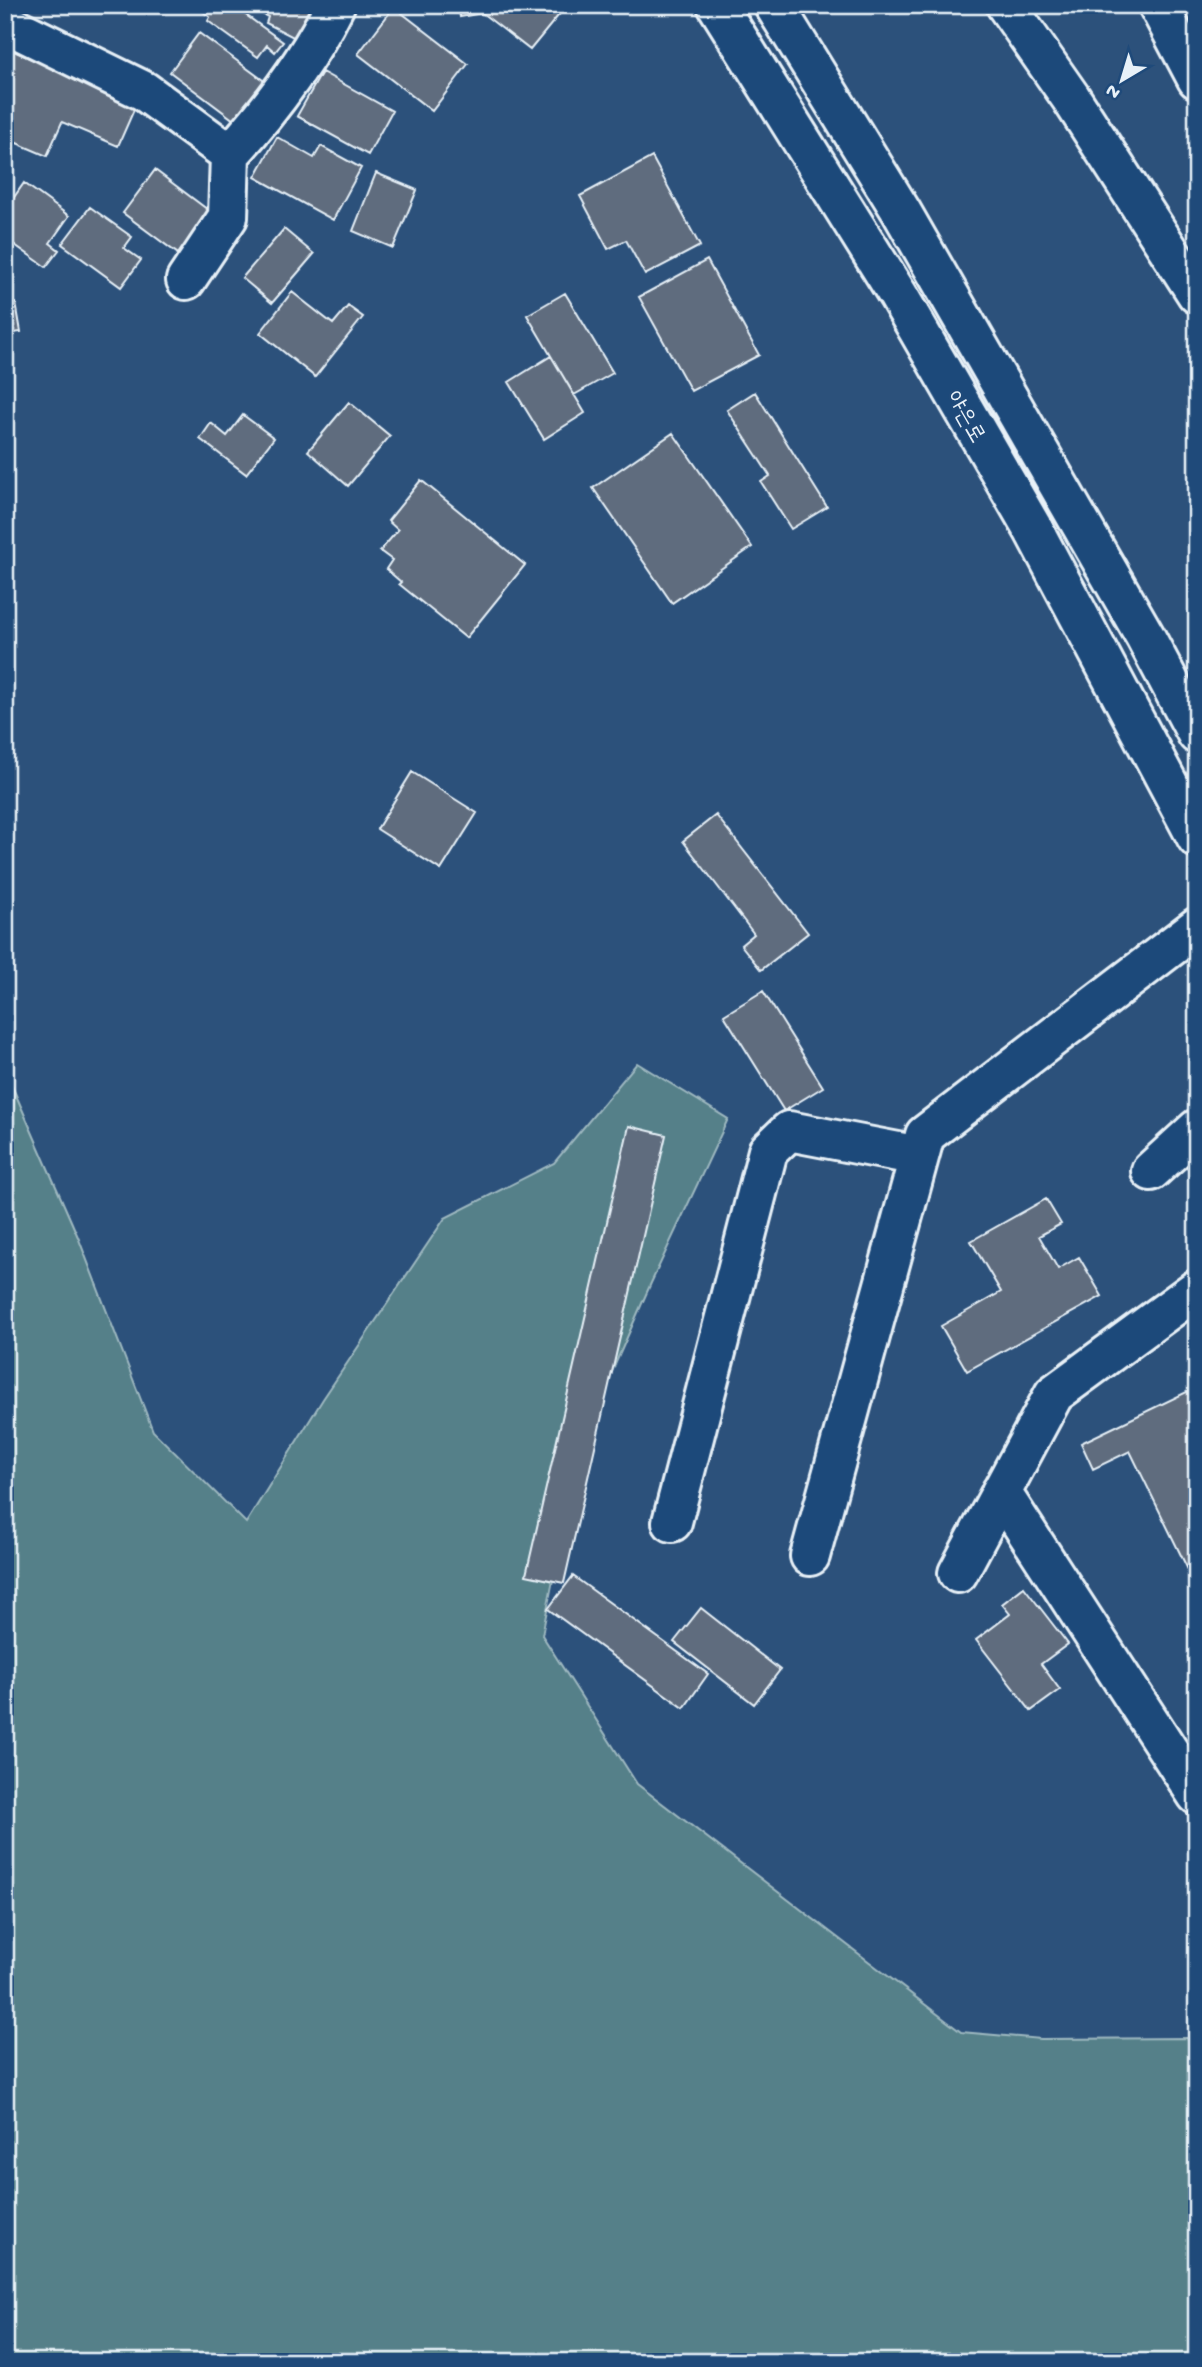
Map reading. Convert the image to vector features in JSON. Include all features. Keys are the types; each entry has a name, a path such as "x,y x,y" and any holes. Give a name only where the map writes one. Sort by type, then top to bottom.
{"main road":[{"path":"186,280 229,217 230,154 269,111 321,33 335,5"},
{"name":"야은로","path":"717,5 905,307 1032,529 1197,838"},
{"name":"야은로","path":"774,5 901,211 1146,636 1197,734"},
{"path":"1006,5 1071,99 1197,294"},
{"path":"1158,5 1197,79"},
{"path":"5,23 144,91 230,154"},
{"path":"810,1556 925,1135 1197,927"},
{"path":"1151,1171 1197,1129"},
{"path":"672,1522 768,1151 789,1131 919,1156"},
{"path":"958,1573 1054,1394 1197,1289"},
{"path":"1001,1492 1197,1795"}],"green space":[{"path":"637,1063 728,1119 651,1283 580,1444 542,1635 637,1784 961,2032 1041,2039 1193,2038 1197,2043 1197,2362 5,2362 5,1070 78,1237 153,1431 246,1523 323,1399 445,1218 554,1163"}],"building":[{"path":"232,5 283,42 275,52 267,45 258,57 208,21 210,17 195,6"},
{"path":"246,5 320,5 301,41 266,23 268,17"},
{"path":"458,5 567,5 530,50 482,13 460,17"},
{"path":"394,7 468,64 432,111 358,54"},
{"path":"199,33 267,83 238,123 170,72"},
{"path":"7,48 136,105 118,146 62,122 47,156 5,138"},
{"path":"322,72 392,111 368,155 297,116"},
{"path":"277,137 314,158 321,146 361,168 333,220 255,177"},
{"path":"652,157 700,246 645,275 626,240 608,249 580,196"},
{"path":"155,170 216,216 185,259 123,213"},
{"path":"376,173 417,190 393,248 353,231"},
{"path":"24,183 69,216 50,243 59,250 46,267 5,238 5,210"},
{"path":"90,207 132,237 124,248 141,260 121,287 62,244"},
{"path":"284,229 314,254 272,303 242,278"},
{"path":"707,260 759,355 691,391 639,297"},
{"path":"7,286 10,304 16,303 21,332 5,334"},
{"path":"292,292 333,324 348,306 363,317 315,377 260,333"},
{"path":"565,293 613,373 574,395 527,315"},
{"path":"551,356 585,413 544,439 509,382"},
{"path":"755,392 827,507 791,529 761,482 770,476 727,410"},
{"path":"349,402 390,436 348,486 308,451"},
{"path":"243,415 274,438 246,474 200,439 211,423 227,436"},
{"path":"673,433 752,547 672,603 593,488"},
{"path":"421,480 525,565 466,638 399,584 401,582 386,569 392,560 380,551 398,530 388,521"},
{"path":"412,772 477,813 441,870 377,829"},
{"path":"716,815 808,933 761,970 741,945 754,934 683,841"},
{"path":"763,991 823,1087 784,1111 724,1015"},
{"path":"629,1126 666,1135 564,1583 526,1575"},
{"path":"1046,1199 1061,1224 1039,1236 1058,1269 1079,1257 1102,1296 967,1371 941,1326 1001,1292 971,1241"},
{"path":"1197,1387 1197,1588 1130,1451 1093,1469 1081,1443"},
{"path":"573,1576 708,1674 684,1708 548,1609"},
{"path":"1024,1587 1068,1644 1041,1664 1060,1690 1031,1711 976,1640 1010,1614 1002,1604"},
{"path":"701,1608 780,1670 754,1704 674,1642"},
{"path":"1197,1653 1197,1674 1188,1657"}]}
